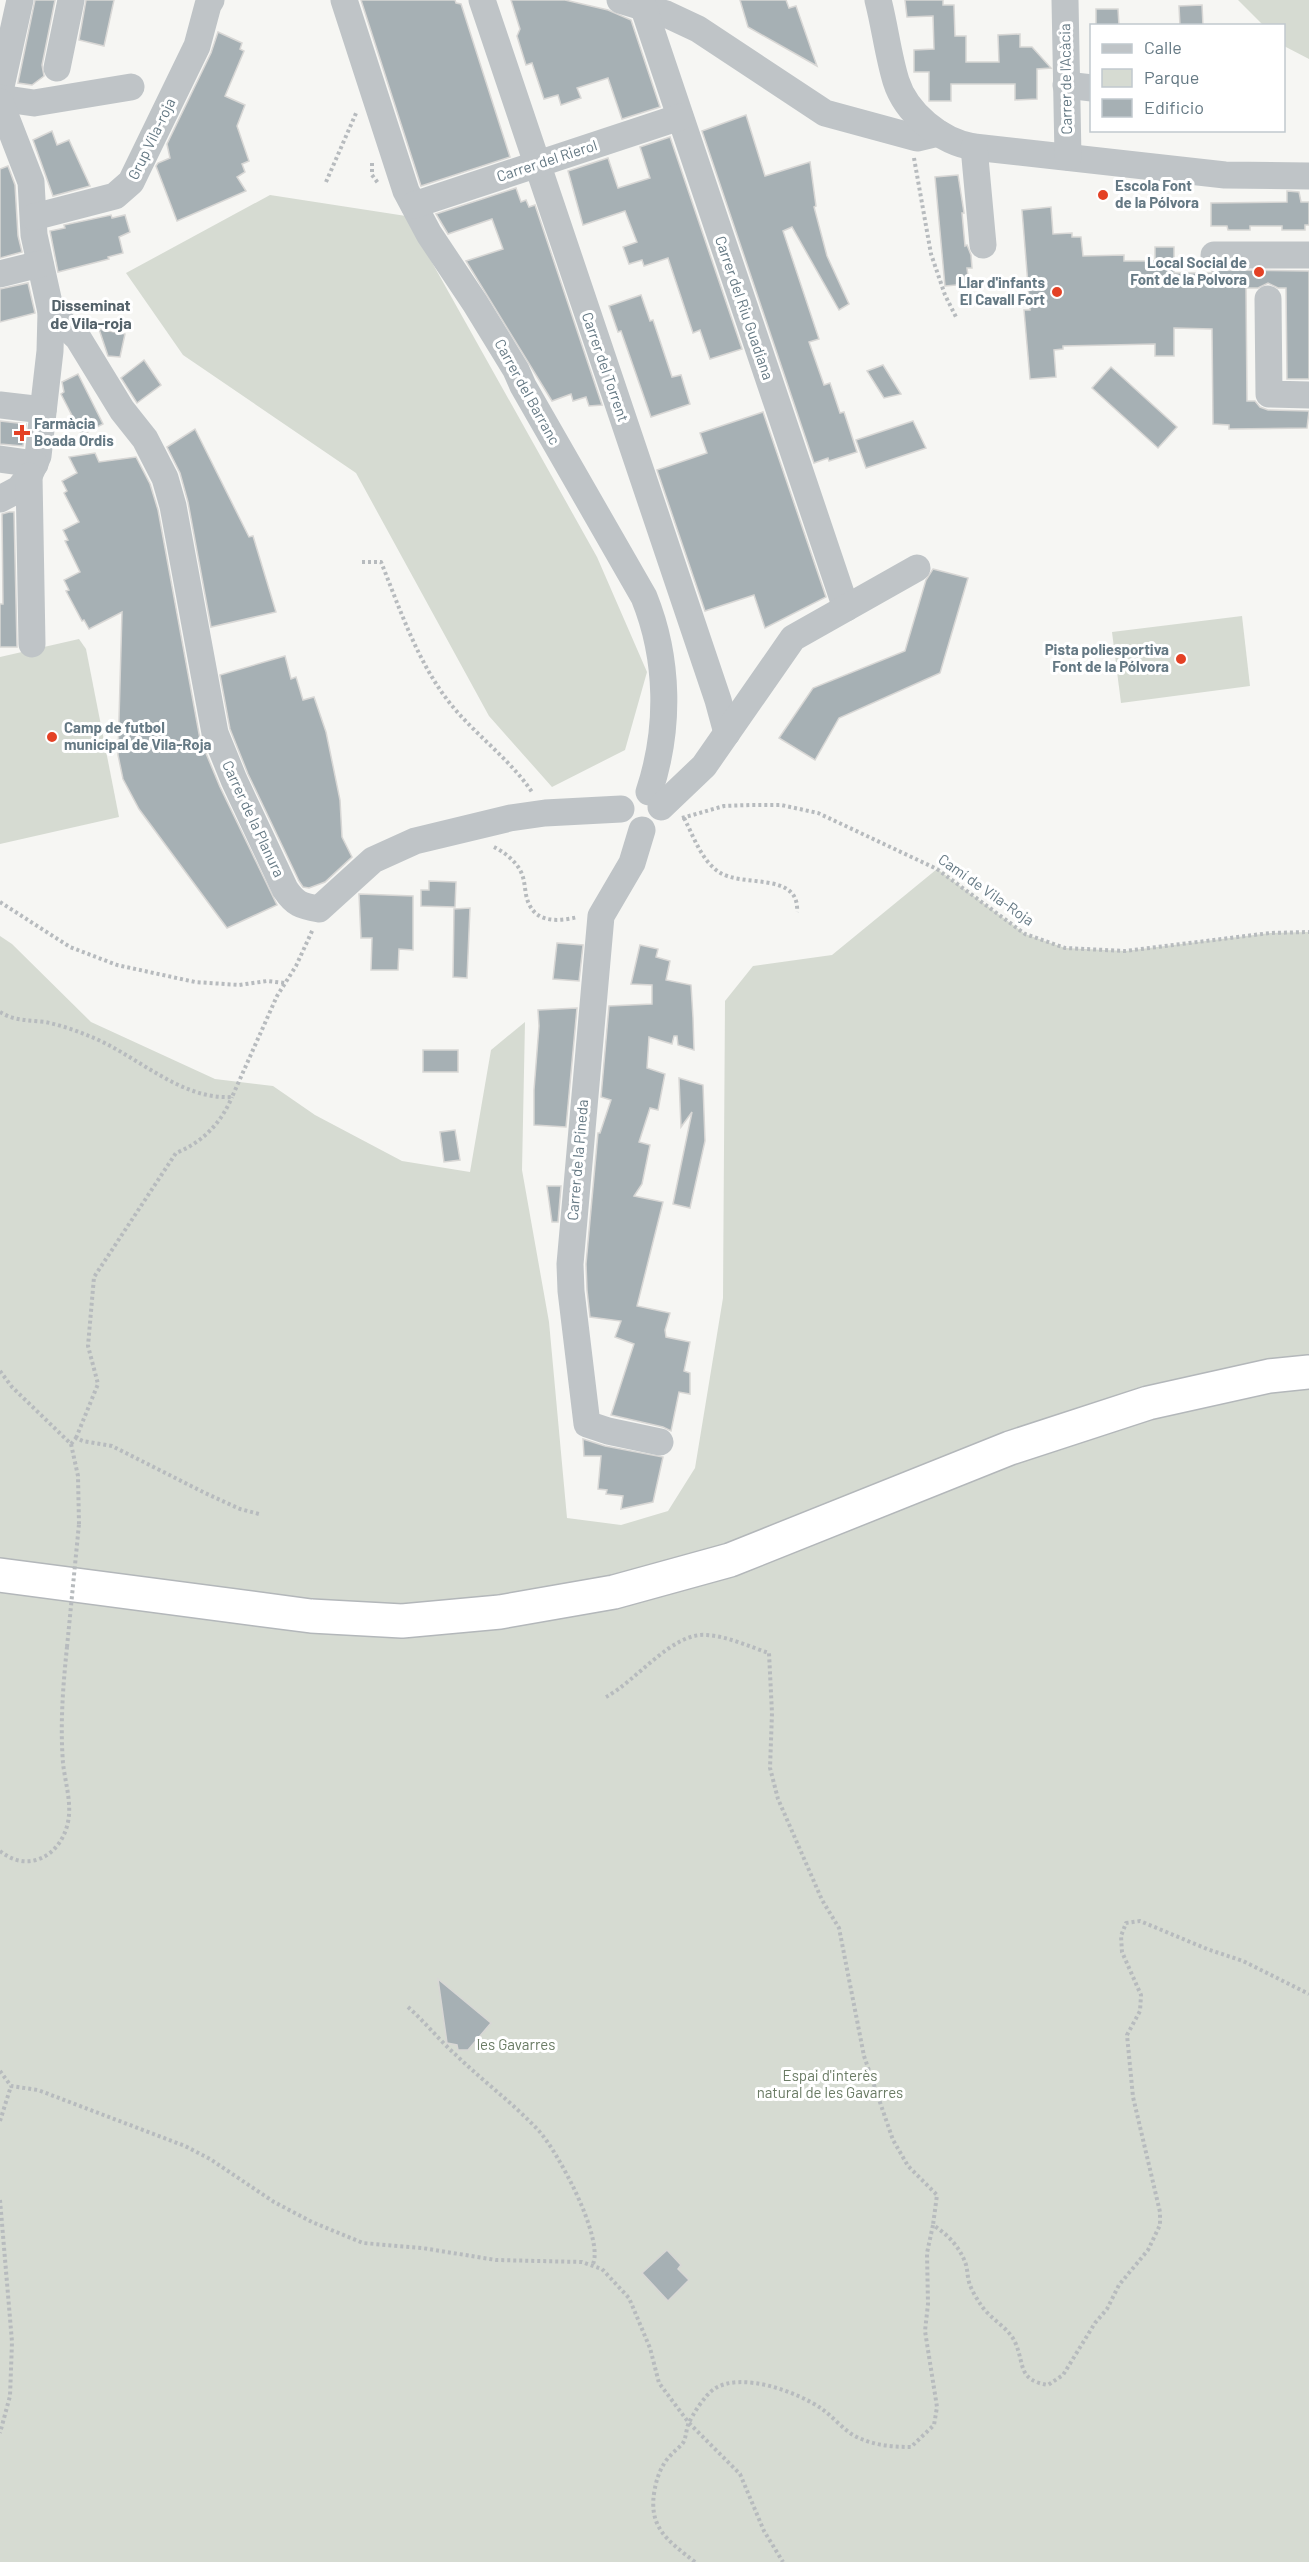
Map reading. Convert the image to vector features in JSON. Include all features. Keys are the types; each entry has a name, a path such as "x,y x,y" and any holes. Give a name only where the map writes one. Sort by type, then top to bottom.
{"highway":[{"path":"0,1575 311,1616 402,1621 511,1610 614,1592 730,1560 1010,1448 1148,1403 1269,1376 1309,1372"}],"street":[{"path":"0,499 19,489 38,456 51,312 34,235 31,182 0,92 20,0"},
{"path":"57,68 71,0"},
{"name":"Grup Vila-roja","path":"34,217 115,196 131,182 197,46 211,0"},
{"name":"Carrer del Barranc","path":"344,0 406,191 429,234 516,370 644,597 651,614 662,656 664,701 658,766 659,812"},
{"name":"Carrer del Torrent","path":"482,0 718,700 727,733"},
{"path":"878,0 896,83 911,108 951,141 974,147 1225,175 1309,176"},
{"name":"Carrer de l'Acàcia","path":"1065,0 1079,86 1068,157"},
{"path":"635,2 698,29 825,112 909,137 917,138 938,132"},
{"name":"Carrer del Riu Guadiana","path":"635,2 680,117 846,608"},
{"path":"0,92 34,103 131,87"},
{"name":"Carrer del Rierol","path":"414,205 680,117"},
{"path":"974,147 983,245"},
{"path":"1214,255 1309,255"},
{"path":"0,274 40,264"},
{"path":"1268,299 1269,394 1309,395"},
{"name":"Carrer de la Planura","path":"51,312 78,338 122,410 145,439 160,467 173,506 215,733 234,780 285,888 293,901 319,909"},
{"path":"0,405 43,410"},
{"path":"0,459 32,470"},
{"path":"32,470 32,644"},
{"path":"319,909 356,873 393,849 473,825 547,813 621,809 622,816 629,826 659,812 704,766 794,638 917,568"},
{"name":"Carrer de la Pineda","path":"659,812 602,915 571,1241 571,1291 587,1424 660,1442"}],"path":[{"path":"326,182 349,132 370,76"},
{"path":"909,137 931,254 945,296 956,317"},
{"path":"363,562 381,562 414,643 436,685 472,729 525,782 547,813"},
{"name":"Camí de Vila-Roja","path":"659,812 750,805 787,806 818,813 937,868 1025,934 1065,948 1125,951 1270,933 1293,931 1309,933"},
{"path":"659,812 717,871 736,880 785,887 795,896 797,912"},
{"path":"489,844 502,851 520,870 529,904 540,917 553,921 565,920 601,909 602,915"},
{"path":"0,902 70,947 117,965 195,982 239,985 267,981 285,983"},
{"path":"71,1444 76,1438 98,1384 87,1346 94,1277 176,1153 193,1146 223,1117 277,996 311,936 319,909"},
{"path":"0,1013 15,1019 59,1025 111,1045 170,1080 195,1091 217,1098 232,1097"},
{"path":"0,1371 12,1387 71,1444 78,1476 79,1524 62,1724 69,1806 66,1832 59,1845 41,1860 23,1862 0,1851"},
{"path":"76,1438 111,1446 205,1493 240,1509 259,1514"},
{"path":"606,1697 624,1687 680,1640 706,1635 769,1653 770,1768 778,1799 822,1900 839,1928 864,2056 893,2140 908,2166 937,2195 927,2253 928,2304 925,2331 937,2407 934,2425 910,2447 893,2447 870,2442 853,2435 822,2409 800,2396 776,2388 733,2381 714,2389 689,2423 683,2442 668,2458 660,2472 652,2504 654,2518 660,2531 695,2562"},
{"path":"933,2224 946,2233 966,2263 969,2284 981,2306 1015,2342 1018,2360 1026,2376 1035,2383 1048,2385 1063,2375 1124,2278 1148,2250 1160,2225 1160,2212 1133,2097 1127,2036 1140,2011 1141,1995 1122,1952 1121,1936 1126,1923 1140,1921 1207,1949 1243,1961 1309,1994"},
{"path":"408,2007 456,2055 520,2112 549,2145 562,2166 589,2224 596,2250 593,2264"},
{"path":"0,2071 11,2086 38,2090 185,2146 210,2159 274,2202 312,2222 363,2243 422,2248 496,2260 593,2264 611,2276 629,2298 651,2348 657,2379 689,2423 740,2474 764,2531 783,2562"},
{"path":"0,2121 11,2086"},
{"path":"0,2200 12,2342 10,2396 0,2433"}],"green space":[{"path":"1238,0 1309,0 1309,59 1285,47 1285,24 1262,24"},
{"path":"270,195 406,216 597,557 647,672 625,750 552,787 489,716 356,473 183,355 126,273"},
{"name":"Pista poliesportiva Font de la Pólvora","path":"1242,616 1250,686 1121,703 1112,632"},
{"name":"Camp de futbol municipal de Vila-Roja","path":"79,639 86,649 119,817 0,844 0,657"},
{"name":"Espai d'interès natural de les Gavarres","path":"937,869 1025,934 1065,948 1125,951 1270,933 1309,932 1309,2562 0,2562 0,936 12,944 91,1022 215,1079 273,1086 315,1115 402,1161 470,1172 491,1050 525,1022 522,1170 549,1322 567,1518 621,1525 668,1511 695,1468 723,1298 725,1001 753,966 832,955"}],"building":[{"path":"35,0 55,0 42,65 44,76 32,85 18,83"},
{"path":"86,0 114,0 104,46 79,40"},
{"path":"361,0 455,0 456,3 461,4 510,157 421,186"},
{"path":"511,0 565,0 608,10 631,20 660,107 622,119 608,78 577,88 581,98 561,105 558,95 544,99 532,63 526,65 517,36 520,29"},
{"path":"740,0 786,0 789,8 796,6 817,66 748,27"},
{"path":"905,0 943,0 943,5 954,5 955,36 966,36 966,62 999,62 998,35 1020,34 1020,47 1032,47 1051,68 1037,69 1037,99 1015,100 1015,84 951,84 951,101 929,101 929,72 914,72 914,50 934,49 933,16 907,17"},
{"path":"1202,5 1203,24 1180,24 1179,6"},
{"path":"1096,9 1118,9 1119,24 1096,24"},
{"path":"218,32 242,43 240,49 244,51 225,96 245,105 237,126 249,161 242,164 245,172 237,177 246,191 177,221 156,166 170,158 167,144 211,53"},
{"path":"746,115 765,176 810,162 816,206 814,207 827,256 849,304 839,310 792,227 783,231 819,339 809,342 824,385 830,383 840,413 844,412 857,452 829,461 828,458 814,463 702,131"},
{"path":"52,131 57,145 69,140 90,186 53,196 33,140"},
{"path":"670,137 742,349 710,359 700,330 693,333 668,258 644,266 642,260 629,264 623,247 637,242 625,211 583,225 568,171 608,158 618,188 650,178 640,147"},
{"path":"8,166 15,185 18,236 22,252 0,258 0,169"},
{"path":"958,175 964,213 962,213 965,246 967,245 971,255 972,268 967,268 969,284 945,286 935,177"},
{"path":"516,188 521,202 526,200 529,207 535,205 602,405 589,406 586,397 573,401 571,394 552,401 466,261 503,249 492,219 448,234 436,214"},
{"path":"1287,191 1299,192 1301,202 1309,202 1309,225 1305,225 1305,230 1282,230 1282,226 1250,226 1250,230 1228,230 1227,226 1211,226 1211,203 1287,202"},
{"path":"1051,207 1053,234 1072,233 1072,237 1081,237 1083,256 1124,255 1124,261 1155,261 1155,247 1174,247 1174,273 1212,273 1212,270 1309,271 1309,379 1287,379 1286,288 1278,288 1268,283 1258,288 1246,288 1247,401 1255,401 1260,407 1268,410 1309,411 1307,428 1229,429 1229,425 1213,424 1212,329 1174,328 1174,356 1155,356 1155,344 1063,346 1063,349 1054,350 1056,377 1030,379 1024,310 1030,310 1022,210"},
{"path":"111,215 112,218 125,215 130,232 119,237 123,253 108,257 109,259 58,272 50,231 65,228 64,225"},
{"path":"28,283 35,313 0,322 0,289"},
{"path":"641,295 650,321 653,320 672,377 681,375 690,404 651,417 621,331 618,332 609,306"},
{"path":"99,329 125,334 120,357 108,356"},
{"path":"144,360 161,385 137,403 121,378"},
{"path":"883,365 901,394 884,398 867,371"},
{"path":"1111,367 1177,427 1158,448 1092,388"},
{"path":"78,374 103,424 82,435 61,394 64,392 62,382"},
{"path":"763,412 826,597 765,628 754,595 705,611 657,470 707,453 700,433"},
{"path":"0,421 26,424 23,446 0,444"},
{"path":"913,421 926,448 866,468 856,440"},
{"path":"195,429 249,537 253,536 276,612 211,627 188,502 180,473 167,447"},
{"path":"95,453 99,462 136,457 150,484 158,510 200,739 220,787 277,905 227,928 139,809 123,779 118,755 122,612 89,629 84,620 82,621 66,591 69,590 64,580 80,572 65,541 68,540 63,530 79,522 64,493 67,491 62,481 77,473 69,457"},
{"path":"14,512 17,647 0,647 0,604 3,604 2,514"},
{"path":"933,569 968,578 940,673 839,718 815,760 779,738 813,688 905,651 926,580"},
{"path":"285,656 291,679 296,677 303,700 314,697 326,732 340,800 342,837 352,857 325,882 309,888 303,887 299,881 248,774 230,729 220,675"},
{"path":"429,881 456,882 455,907 421,906 421,890 429,890"},
{"path":"359,894 413,896 413,950 399,949 398,970 371,970 372,938 361,938"},
{"path":"470,908 467,978 453,977 454,909"},
{"path":"557,943 583,945 579,981 553,979"},
{"path":"640,945 658,949 656,957 670,961 666,980 691,985 694,1050 678,1045 677,1036 674,1036 672,1044 649,1037 647,1068 665,1074 658,1110 650,1108 639,1142 650,1145 642,1184 634,1196 663,1202 637,1306 670,1313 665,1330 666,1337 690,1342 684,1371 690,1373 690,1394 679,1392 671,1431 663,1427 611,1415 634,1344 615,1337 621,1321 590,1317 587,1290 586,1264 598,1133 600,1133 611,1100 601,1097 609,1006 652,1004 652,985 631,984"},
{"path":"577,1008 566,1127 534,1125 538,1010"},
{"path":"423,1050 458,1050 458,1072 423,1072"},
{"path":"679,1078 703,1085 705,1141 690,1208 673,1204 692,1112 681,1127"},
{"path":"455,1130 460,1160 444,1162 440,1132"},
{"path":"547,1186 561,1186 558,1222 552,1222"},
{"path":"583,1439 605,1446 663,1457 653,1502 621,1509 623,1496 606,1494 607,1490 598,1489 601,1456 584,1456"},
{"path":"438,1979 491,2023 468,2050 458,2050 457,2045 447,2043"},
{"path":"667,2250 681,2265 678,2269 689,2280 668,2301 642,2273"}],"place":[{"name":"Escola Font de la Pólvora","path":"1103,195"},
{"name":"Local Social de Font de la Polvora","path":"1259,272"},
{"name":"Llar d'infants El Cavall Fort","path":"1057,292"},
{"name":"Farmàcia Boada Ordis","path":"22,433"},
{"name":"Pista poliesportiva Font de la Pólvora","path":"1181,659"},
{"name":"Camp de futbol municipal de Vila-Roja","path":"52,737"}],"district":[{"name":"Disseminat de Vila-roja","path":"91,314"}],"park label":[{"name":"les Gavarres","path":"516,2045"}]}
